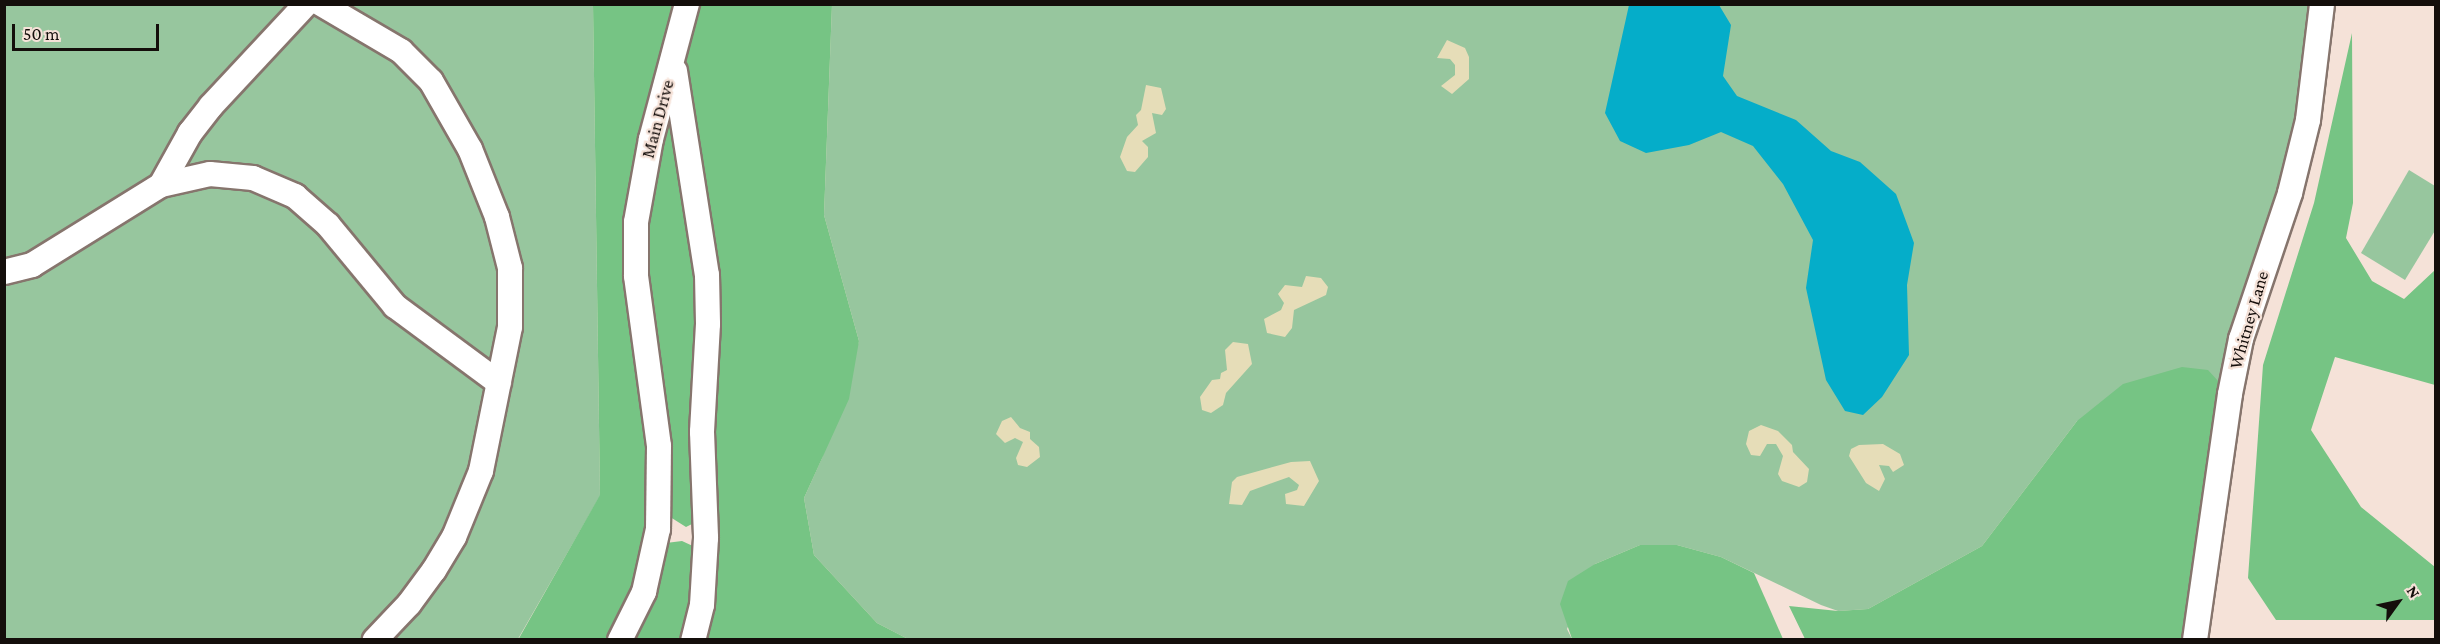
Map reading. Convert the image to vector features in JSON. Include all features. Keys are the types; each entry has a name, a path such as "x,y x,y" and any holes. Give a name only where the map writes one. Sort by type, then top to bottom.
{"street":[{"path":"161,185 190,133 306,4"},
{"path":"321,4 412,60 431,81 470,149 497,217 510,268 510,327 481,471 454,537 410,604 375,639"},
{"path":"673,63 687,4"},
{"name":"Whitney Lane","path":"2195,639 2230,394 2241,339 2290,193 2308,120 2322,4"},
{"name":"Main Drive","path":"620,639 644,592 658,529 659,446 636,276 636,222 651,139 673,63"},
{"name":"Main Drive","path":"673,63 707,285 702,432 706,538 702,605 693,639"},
{"path":"4,272 32,265 161,185 210,174 253,178 295,196 328,225 395,306 499,383"}],"green space":[{"path":"5,5 593,5 600,496 518,639 5,639"},
{"path":"593,5 675,5 644,140 651,532 639,587 609,639 518,640 600,495"},
{"path":"699,5 832,5 824,215 859,341 849,399 804,498 814,555 877,623 908,639 700,639 712,549 683,73"},
{"path":"832,5 2322,5 2308,120 2230,394 2077,421 1982,546 1868,609 1838,611 1821,605 1721,557 1677,545 1640,545 1595,564 1567,629 1572,639 908,639 877,623 814,555 804,498 822,458 859,341 824,215"},
{"path":"2352,33 2353,203 2346,238 2372,281 2404,299 2435,270 2435,385 2335,357 2311,430 2361,507 2435,567 2435,620 2276,620 2248,578 2263,365 2314,203"},
{"path":"671,84 695,249 700,520 686,527 667,515 640,252"},
{"path":"2409,170 2435,186 2436,229 2405,280 2361,253"},
{"path":"2182,367 2208,370 2230,394 2195,639 1805,639 1789,606 1838,611 1868,609 1982,546 2077,421 2123,384"},
{"path":"682,541 695,547 688,639 624,640 666,543"},
{"path":"1640,545 1677,545 1721,557 1754,573 1783,639 1572,639 1560,604 1568,581 1595,564"}],"sand":[{"path":"1447,40 1465,48 1469,57 1469,79 1452,94 1441,86 1455,75 1455,65 1450,59 1437,58"},
{"path":"1146,85 1161,88 1166,109 1162,115 1152,113 1156,133 1142,141 1148,147 1148,157 1135,172 1127,171 1120,157 1127,137 1138,125 1136,115 1141,110"},
{"path":"1306,276 1321,278 1328,287 1326,295 1294,310 1292,328 1285,337 1267,333 1264,319 1281,310 1284,303 1278,294 1285,285 1302,287"},
{"path":"1233,342 1248,344 1252,364 1226,393 1223,405 1211,413 1202,410 1200,397 1212,380 1220,379 1221,373 1227,370 1225,350"},
{"path":"1011,417 1020,428 1030,432 1030,439 1039,447 1040,457 1027,467 1018,465 1016,458 1023,442 1015,438 1005,443 996,434 1002,421"},
{"path":"1761,425 1778,431 1792,445 1793,452 1809,469 1807,482 1799,487 1782,481 1778,474 1783,456 1776,444 1767,444 1760,456 1751,455 1746,444 1749,431"},
{"path":"1883,444 1900,454 1904,465 1893,472 1889,466 1879,465 1885,479 1879,491 1866,483 1849,456 1851,449 1859,445"},
{"path":"1310,461 1319,481 1304,506 1286,504 1285,494 1297,490 1299,485 1289,477 1250,491 1242,505 1229,504 1232,482 1237,477 1291,462"}],"water":[{"path":"1629,5 1719,5 1731,25 1723,76 1737,96 1796,120 1831,151 1860,162 1896,194 1914,243 1907,285 1909,355 1882,397 1863,415 1845,411 1826,380 1806,288 1813,240 1783,184 1753,146 1721,132 1689,145 1646,153 1620,141 1605,113"}]}
